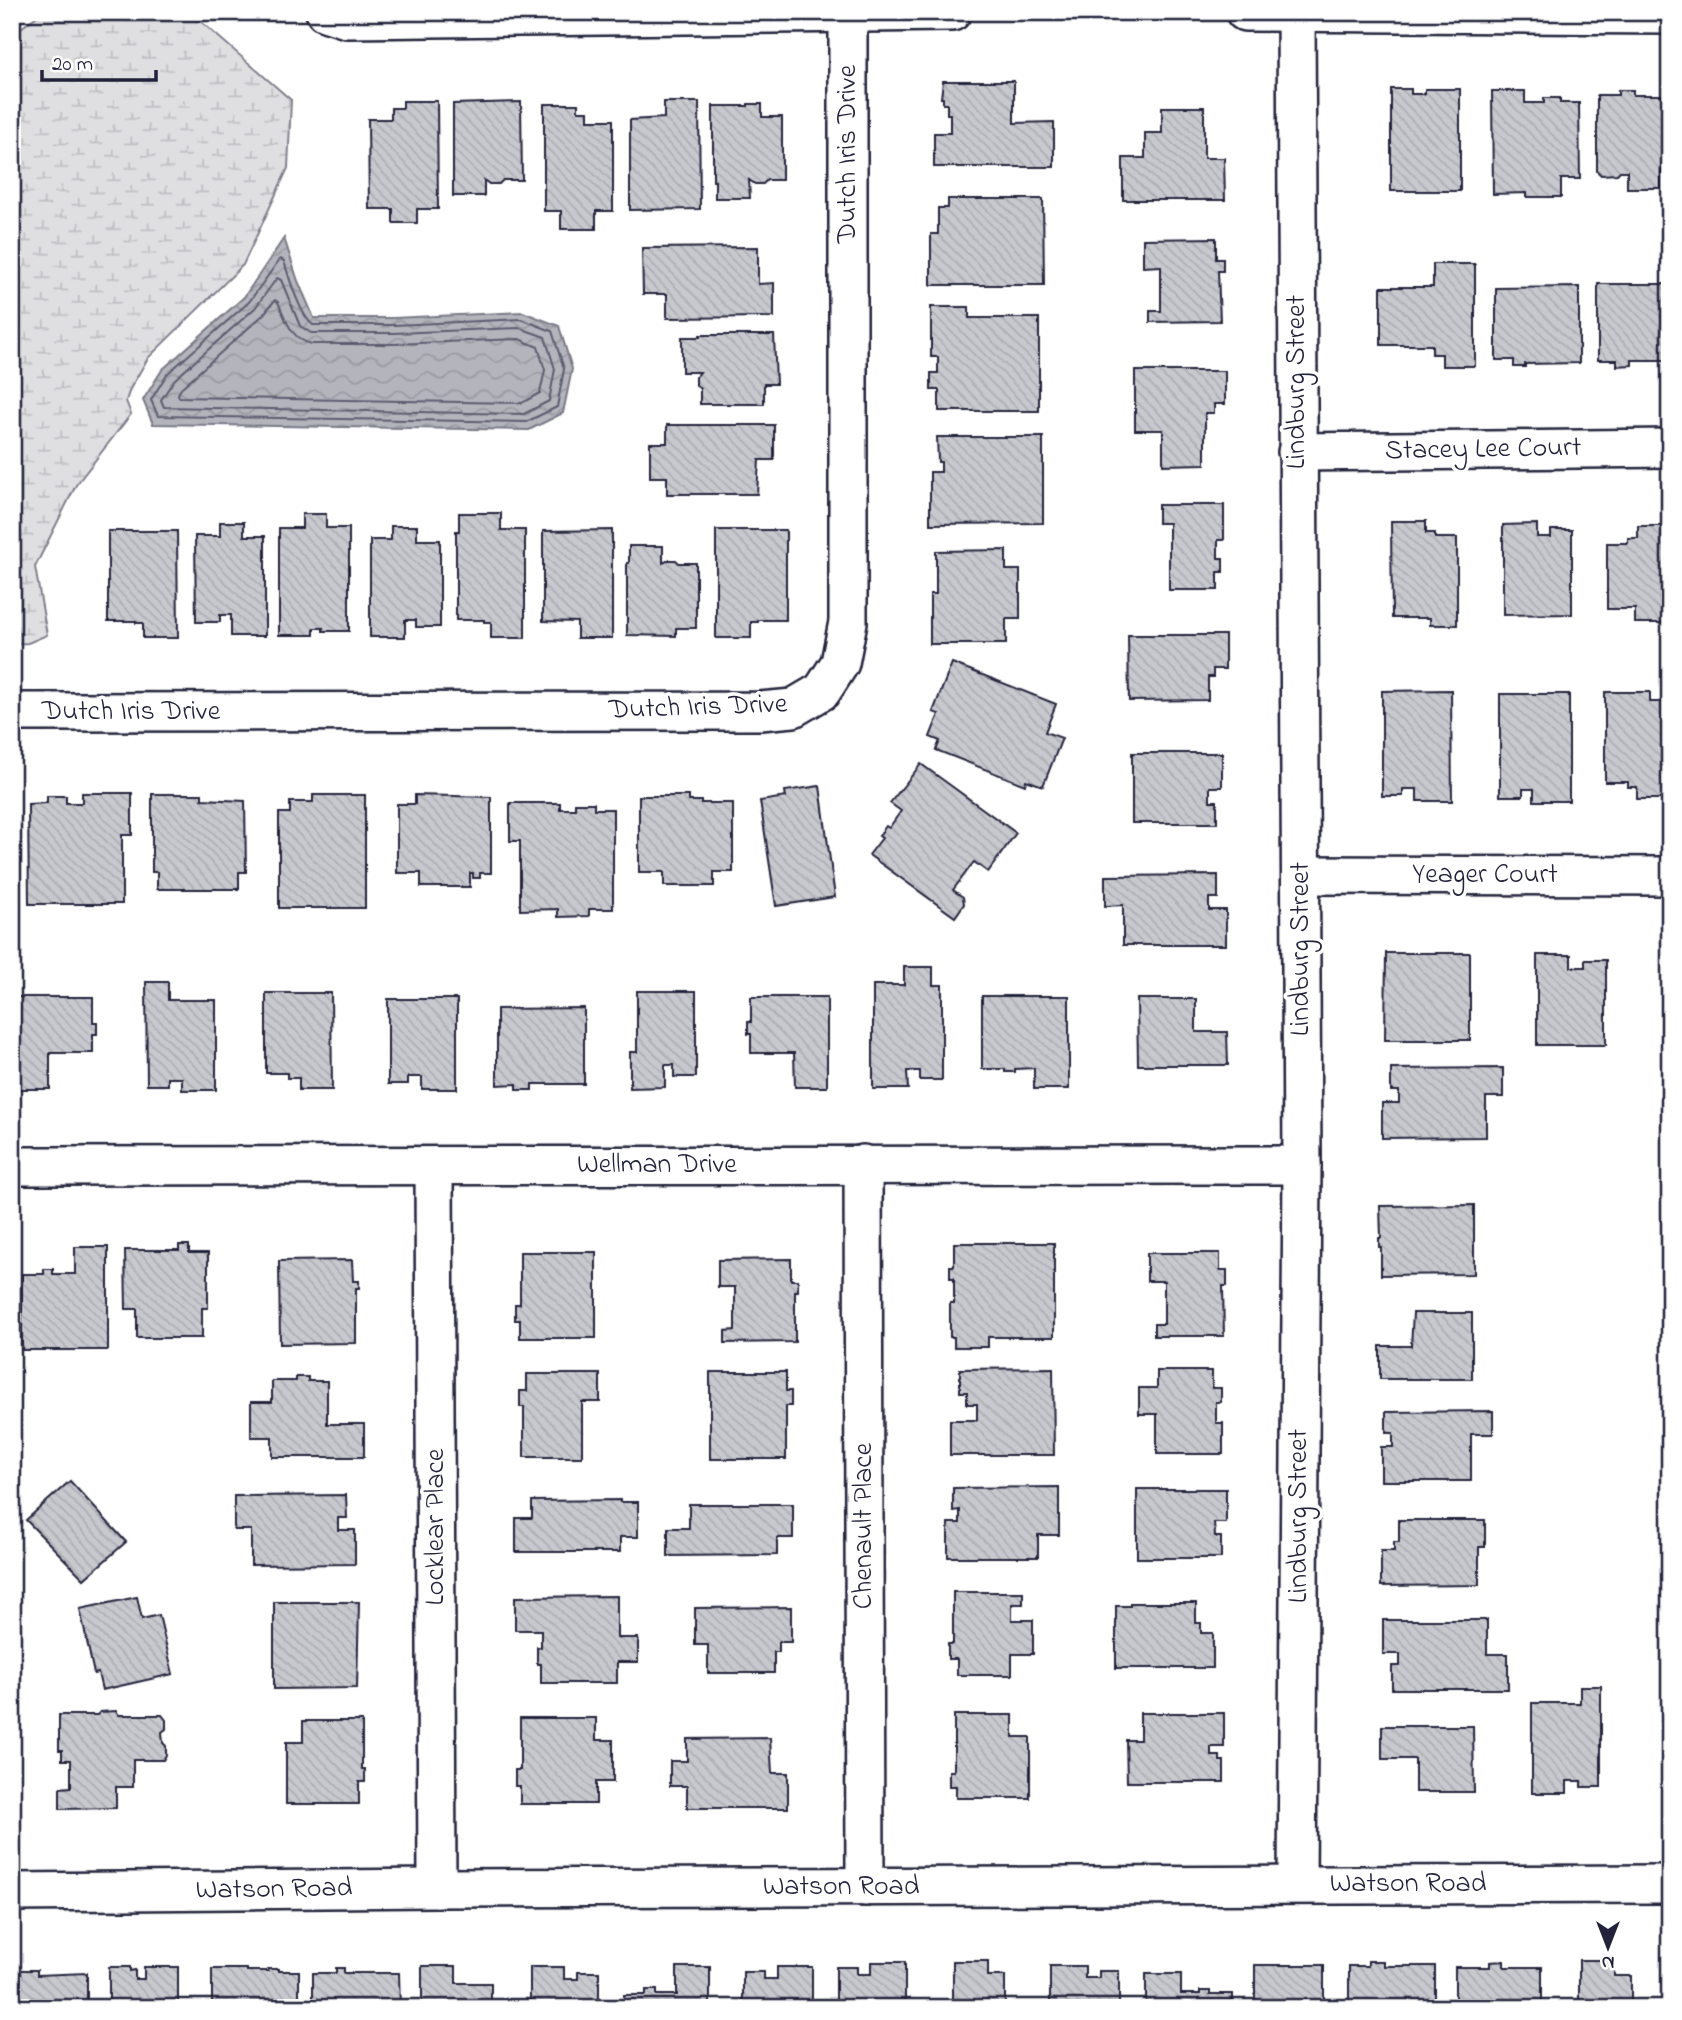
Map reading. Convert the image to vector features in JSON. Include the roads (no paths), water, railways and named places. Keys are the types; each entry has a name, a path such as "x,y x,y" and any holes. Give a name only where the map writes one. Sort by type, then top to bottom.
{"street":[{"path":"325,12 348,19 951,12"},
{"path":"1245,12 1670,15"},
{"name":"Dutch Iris Drive","path":"12,712 760,711 793,708 822,691 840,663 848,622 848,14"},
{"name":"Lindburg Street","path":"1296,14 1302,1165 1297,1884"},
{"name":"Stacey Lee Court","path":"1297,452 1670,448"},
{"name":"Yeager Court","path":"1301,875 1670,876"},
{"name":"Chenault Place","path":"863,1164 865,1887"},
{"name":"Wellman Drive","path":"12,1166 1302,1165"},
{"name":"Locklear Place","path":"434,1166 437,1888"},
{"name":"Watson Road","path":"12,1892 1670,1884"}],"water":[{"path":"284,238 314,318 393,318 523,312 559,326 572,369 563,413 529,430 153,424 143,400 162,370 244,297"}]}
